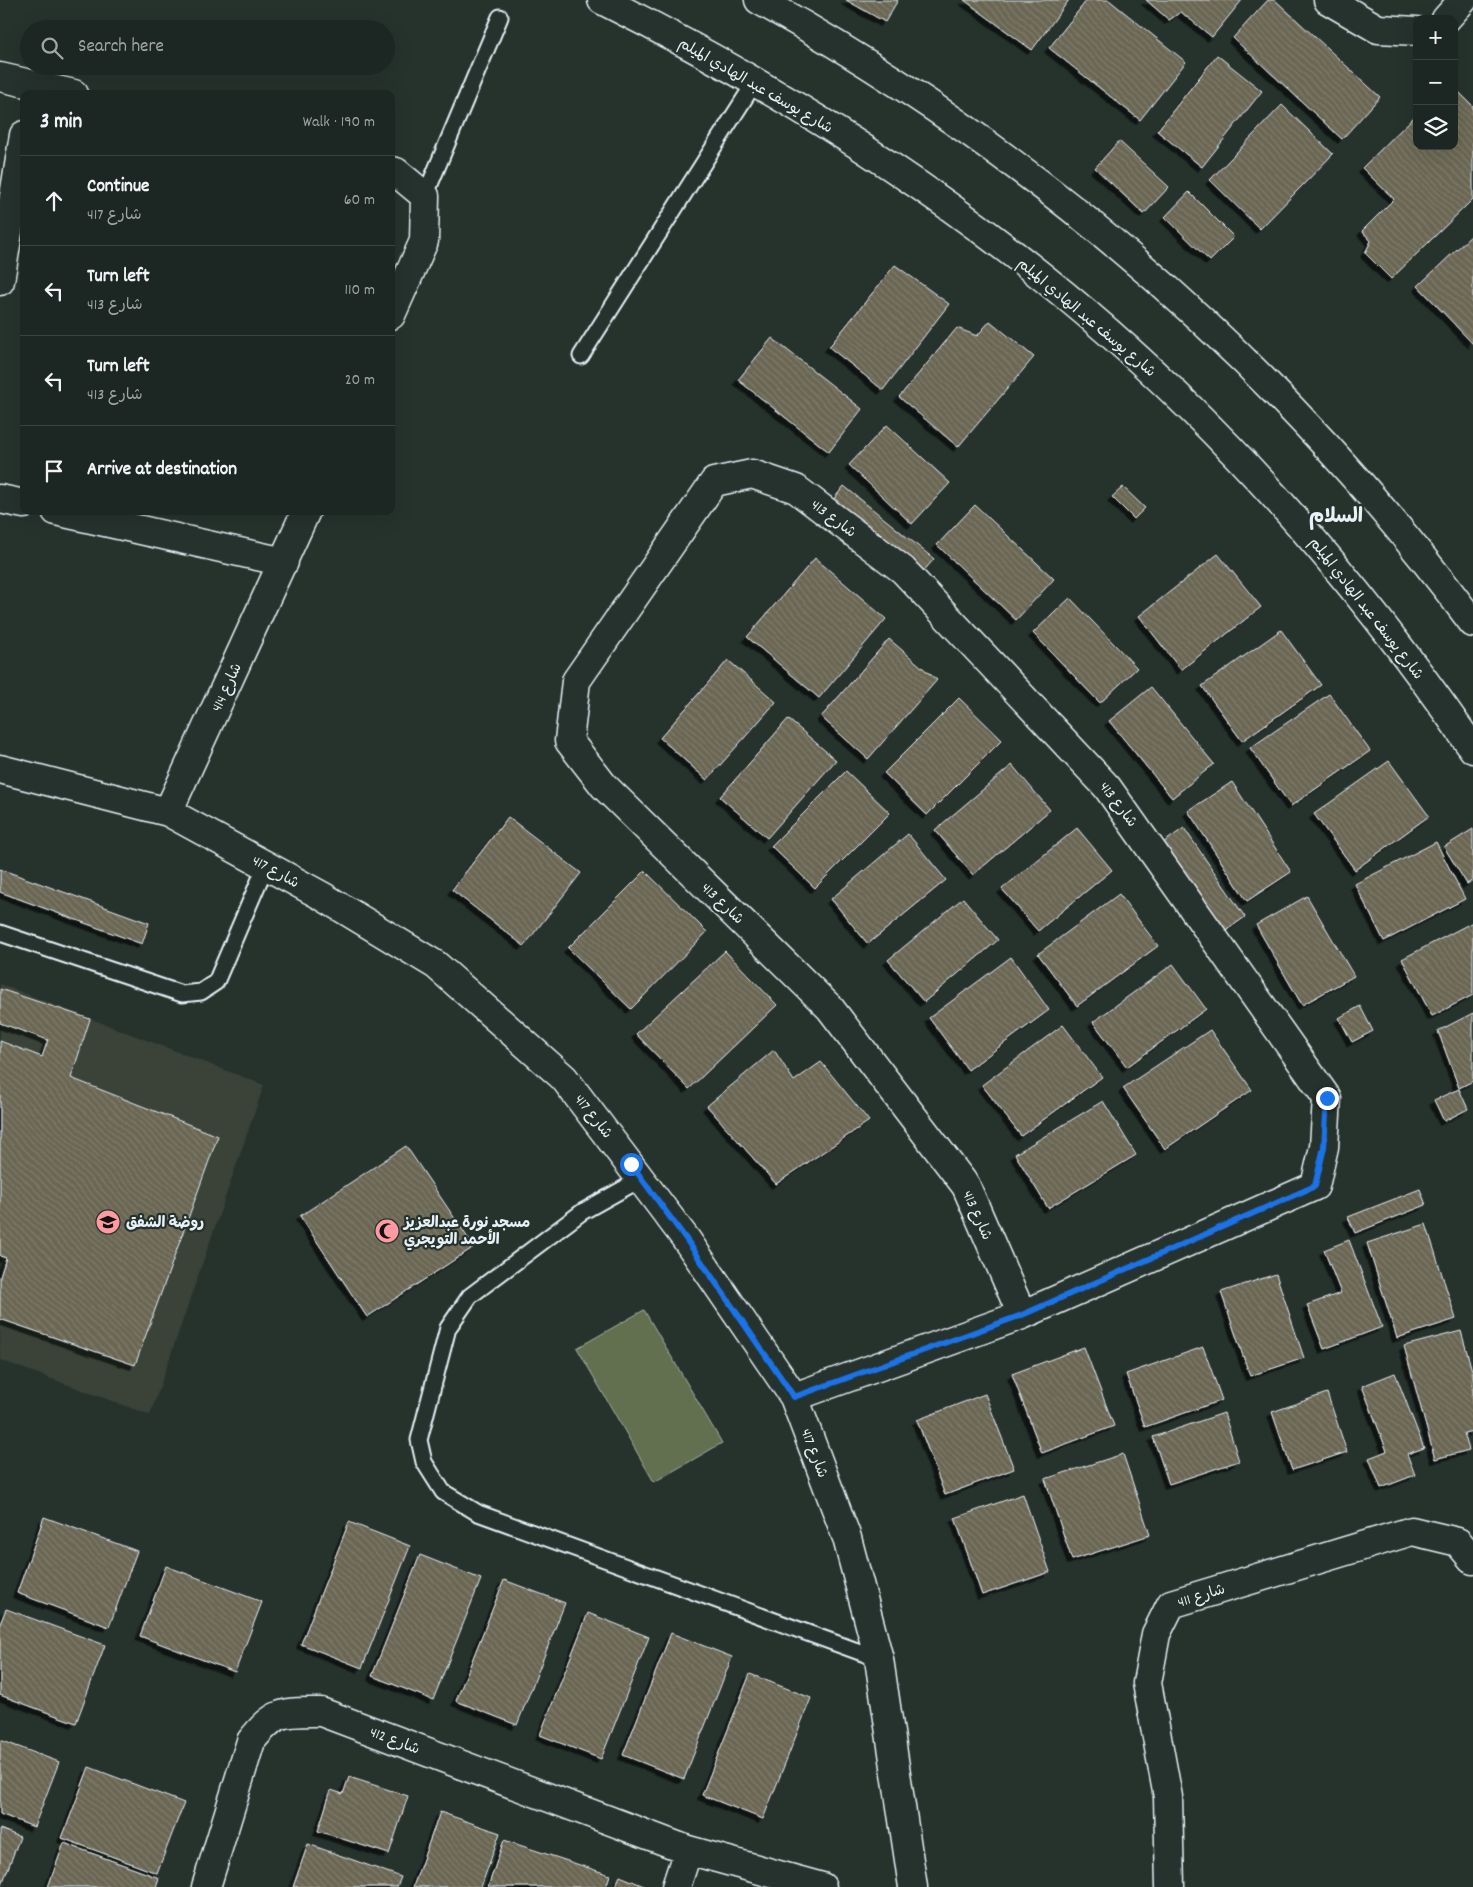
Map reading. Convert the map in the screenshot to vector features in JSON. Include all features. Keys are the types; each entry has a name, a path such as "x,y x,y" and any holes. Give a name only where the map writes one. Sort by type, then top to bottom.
{"street":[{"name":"شارع يوسف عبد الهادي الميلم","path":"602,0 755,82 819,121 977,227 1052,285 1124,346 1182,400 1252,471 1318,545 1428,684 1473,749"},
{"path":"759,0 886,74 966,128 1043,185 1127,252 1207,323 1271,385 1384,509 1473,623"},
{"path":"1328,0 1378,29 1413,31"},
{"path":"1450,15 1463,0"},
{"path":"0,77 31,89"},
{"path":"0,281 20,159"},
{"path":"395,172 425,196 424,241 395,306"},
{"name":"شارع 413","path":"794,1397 1022,1315 1315,1186 1324,1147 1327,1098 1108,787 903,570 796,489 752,474 714,482 576,681 569,741 604,786 830,1008 966,1186 1022,1315"},
{"path":"0,499 20,503"},
{"path":"74,515 284,562"},
{"name":"شارع 414","path":"168,812 304,515"},
{"name":"شارع 417","path":"0,768 168,812 266,865 322,896 436,965 564,1078 642,1178 686,1239 794,1397 847,1538 879,1659 913,1887"},
{"name":"شارع 411","path":"1170,1887 1168,1797 1147,1682 1156,1634 1171,1604 1412,1532 1458,1542 1473,1560"},
{"name":"شارع 412","path":"206,1887 251,1741 265,1724 279,1714 296,1712 321,1712 688,1850 822,1887"},
{"path":"676,1887 688,1850"}],"lane":[{"path":"425,196 500,17"},
{"path":"581,356 755,82"},
{"path":"0,933 182,994 201,992 216,982 266,865"},
{"path":"642,1178 582,1212 470,1296 448,1328 419,1440 424,1462 443,1492 478,1513 879,1659"}],"shaded area":[{"name":"روضة الشفق","path":"0,984 264,1085 150,1415 0,1360"}],"green space":[{"path":"644,1310 722,1443 654,1482 577,1348"}],"building":[{"path":"846,0 898,0 885,22"},
{"path":"964,0 1069,0 1032,50"},
{"path":"1087,0 1109,0 1186,62 1140,120 1049,48"},
{"path":"1146,0 1242,0 1212,37 1181,12 1169,20"},
{"path":"1268,0 1275,0 1380,97 1342,139 1233,38"},
{"path":"1217,55 1262,91 1202,167 1157,131"},
{"path":"1458,91 1473,106 1473,199 1391,279 1365,253 1371,241 1362,231 1394,199 1362,168 1413,118 1413,150 1458,150"},
{"path":"1282,105 1333,154 1260,229 1210,180"},
{"path":"1119,141 1169,187 1144,214 1095,168"},
{"path":"1189,192 1234,237 1210,261 1165,217"},
{"path":"1473,234 1473,344 1418,286"},
{"path":"895,265 949,304 883,390 829,347"},
{"path":"990,321 1034,357 958,447 899,397 957,328 977,336"},
{"path":"772,338 862,409 829,452 738,380"},
{"path":"887,425 950,483 912,524 849,465"},
{"path":"844,486 934,559 921,574 832,501"},
{"path":"1123,487 1145,508 1134,519 1112,497"},
{"path":"975,505 1054,579 1016,620 937,545"},
{"path":"1218,554 1261,607 1181,670 1139,616"},
{"path":"815,558 886,619 819,698 747,637"},
{"path":"1070,598 1137,668 1100,703 1033,633"},
{"path":"1281,630 1321,685 1242,741 1202,686"},
{"path":"889,639 937,680 868,759 821,717"},
{"path":"728,660 776,702 707,780 660,738"},
{"path":"1151,687 1214,764 1172,798 1109,721"},
{"path":"1329,694 1370,751 1291,806 1250,748"},
{"path":"959,698 1002,740 927,815 884,773"},
{"path":"788,719 836,760 767,838 720,797"},
{"path":"1389,761 1429,816 1355,870 1314,814"},
{"path":"1012,765 1050,810 973,875 935,830"},
{"path":"846,771 890,813 815,888 771,846"},
{"path":"1232,782 1291,872 1247,901 1188,811"},
{"path":"508,817 581,873 524,946 452,890"},
{"path":"1077,828 1112,870 1038,931 1002,889"},
{"path":"1184,828 1245,917 1224,932 1163,843"},
{"path":"1473,829 1473,880 1467,884 1444,847"},
{"path":"908,834 946,880 868,944 831,899"},
{"path":"1436,842 1465,899 1384,941 1355,884"},
{"path":"0,869 149,923 142,944 0,892"},
{"path":"645,871 707,932 631,1009 568,948"},
{"path":"1119,894 1158,946 1077,1006 1038,954"},
{"path":"1307,896 1354,976 1302,1005 1256,925"},
{"path":"963,898 998,940 924,1002 888,960"},
{"path":"1473,922 1473,995 1432,1016 1402,959"},
{"path":"725,951 777,1005 689,1089 636,1034"},
{"path":"1011,957 1049,1010 968,1070 929,1018"},
{"path":"1173,964 1206,1009 1127,1067 1093,1022"},
{"name":"روضة الشفق","path":"0,989 90,1019 71,1078 218,1136 135,1365 0,1319 0,1277 6,1258 0,1256 0,1041 42,1057 48,1040 0,1023"},
{"path":"1360,1006 1373,1031 1352,1042 1339,1018"},
{"path":"1473,1013 1473,1081 1459,1088 1438,1031"},
{"path":"1063,1025 1102,1077 1021,1136 982,1085"},
{"path":"1210,1030 1252,1090 1165,1149 1123,1088"},
{"path":"774,1050 794,1081 821,1062 869,1121 776,1184 707,1106"},
{"path":"1459,1089 1468,1109 1444,1121 1434,1100"},
{"path":"1103,1101 1136,1155 1048,1208 1015,1154"},
{"name":"مسجد نورة عبدالعزيز الأحمد التويجري","path":"406,1146 474,1247 367,1317 300,1216"},
{"path":"1420,1189 1426,1205 1355,1233 1348,1217"},
{"path":"1426,1224 1456,1319 1397,1338 1367,1243"},
{"path":"1349,1240 1382,1327 1324,1349 1307,1305 1341,1293 1324,1250"},
{"path":"1276,1274 1304,1358 1250,1376 1221,1292"},
{"path":"1461,1331 1473,1374 1473,1431 1464,1433 1469,1450 1435,1459 1404,1346"},
{"path":"1084,1347 1114,1426 1042,1453 1012,1374"},
{"path":"1203,1347 1222,1400 1145,1427 1126,1374"},
{"path":"1395,1373 1424,1448 1407,1454 1415,1475 1381,1488 1369,1458 1387,1451 1362,1386"},
{"path":"1327,1393 1347,1452 1292,1470 1272,1412"},
{"path":"985,1394 1014,1469 945,1495 917,1420"},
{"path":"1224,1413 1239,1461 1169,1484 1153,1437"},
{"path":"1123,1454 1150,1535 1072,1560 1045,1479"},
{"path":"1023,1494 1050,1572 982,1595 955,1518"},
{"path":"44,1517 137,1551 109,1627 17,1593"},
{"path":"349,1522 410,1546 362,1668 301,1644"},
{"path":"420,1555 481,1579 433,1700 372,1676"},
{"path":"166,1566 262,1602 235,1672 140,1636"},
{"path":"504,1580 565,1603 517,1725 456,1701"},
{"path":"6,1609 105,1645 76,1723 0,1695 0,1624"},
{"path":"588,1613 649,1637 601,1759 540,1735"},
{"path":"671,1633 732,1657 684,1779 623,1755"},
{"path":"750,1674 811,1698 763,1819 702,1795"},
{"path":"0,1740 59,1762 34,1827 0,1814"},
{"path":"89,1767 184,1803 157,1873 62,1838"},
{"path":"349,1777 408,1796 389,1854 318,1831 331,1790 343,1794"},
{"path":"440,1812 500,1833 481,1887 413,1887"},
{"path":"0,1829 20,1837 1,1887 0,1887"},
{"path":"504,1840 610,1875 606,1887 488,1887"},
{"path":"64,1843 159,1878 156,1887 48,1887"},
{"path":"308,1844 401,1877 397,1887 293,1887"},
{"path":"620,1876 644,1886 615,1887"}],"place":[{"name":"روضة الشفق","path":"108,1222"},
{"name":"مسجد نورة عبدالعزيز الأحمد التويجري","path":"387,1231"}],"district":[{"name":"السلام","path":"1336,515"}],"route":[{"path":"631,1164 686,1239 794,1397 1022,1315 1315,1186 1324,1147 1327,1098"}]}
